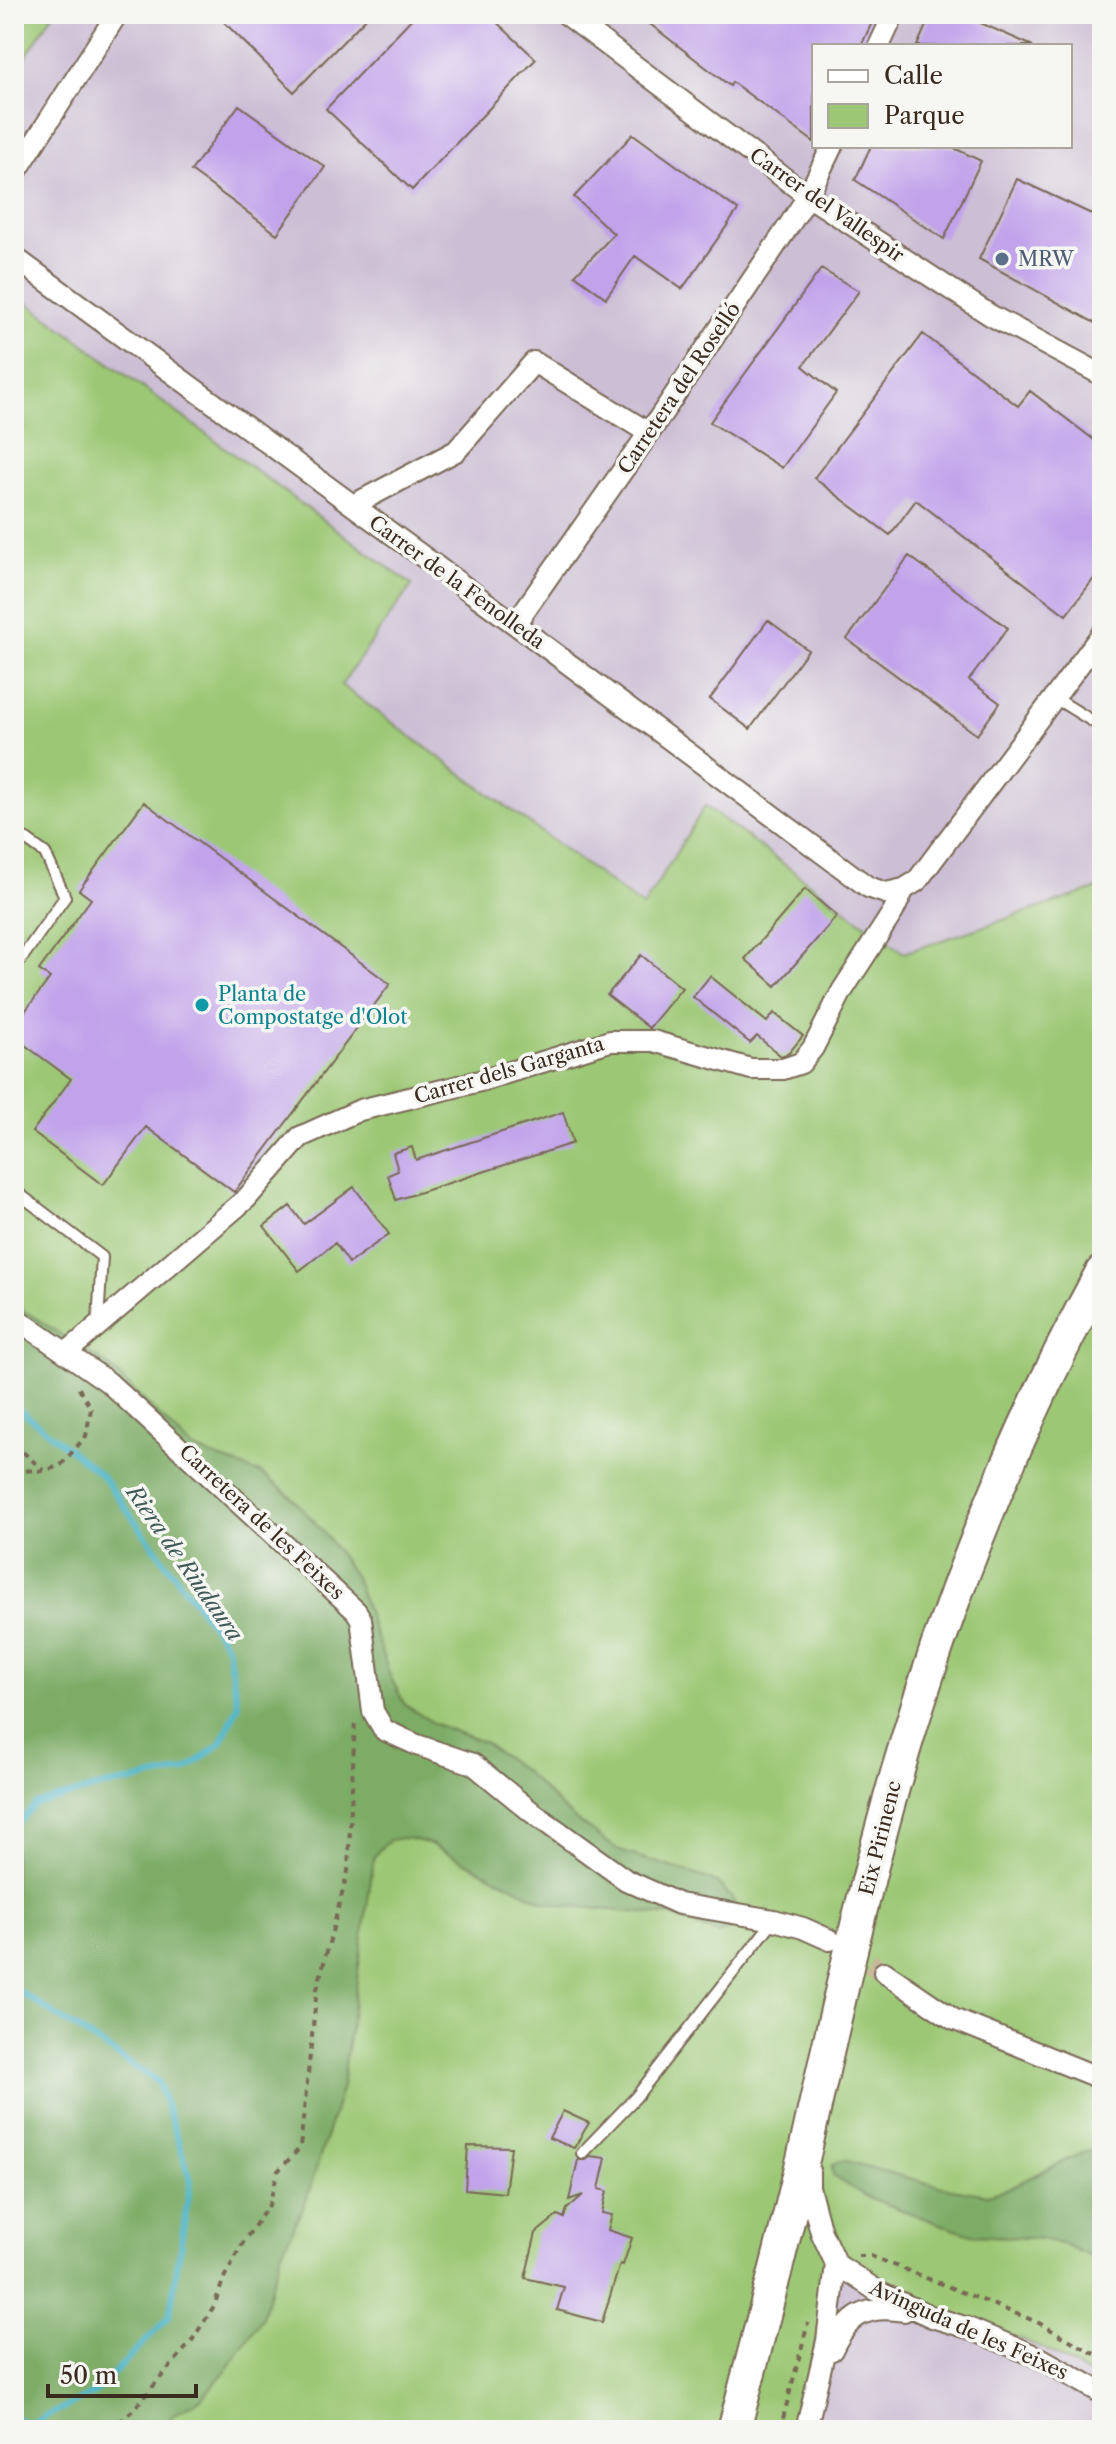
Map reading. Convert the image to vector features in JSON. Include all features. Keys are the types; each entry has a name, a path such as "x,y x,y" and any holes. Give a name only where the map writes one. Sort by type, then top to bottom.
{"main road":[{"name":"Eix Pirinenc","path":"734,2430 813,2115 827,2044 898,1769 939,1642 979,1534 1048,1377 1102,1272"}],"street":[{"path":"14,175 117,14"},
{"name":"Carrer del Vallespir","path":"566,14 808,196 990,315 1102,375"},
{"path":"880,44 894,14"},
{"name":"Carretera del Roselló","path":"515,624 649,433 808,196 831,148"},
{"name":"Carrer de la Fenolleda","path":"14,257 868,887 886,893 904,889"},
{"path":"353,505 456,451 534,362 649,433"},
{"name":"Carrer dels Garganta","path":"66,1353 246,1199 300,1137 360,1110 484,1080 610,1041 653,1041 751,1069 783,1069 801,1063 813,1048 842,991 893,912 904,889 917,881 1102,634"},
{"name":"Carretera de les Feixes","path":"14,1317 108,1382 356,1611 361,1619 373,1711 384,1730 473,1764 533,1813 626,1880 679,1904 774,1920 830,1940"},
{"path":"884,1972 953,2019 1102,2079"},
{"path":"806,2430 833,2308 836,2264 821,2232 809,2187 813,2115"},
{"name":"Avinguda de les Feixes","path":"836,2264 882,2294 932,2317 1040,2358 1102,2393"},
{"path":"815,2393 836,2342 850,2321 877,2309 932,2317"}],"lane":[{"path":"1055,698 1102,727"},
{"path":"14,831 45,853 65,897 14,969"},
{"path":"14,1190 102,1257 98,1324"},
{"path":"582,2153 636,2097 774,1920"}],"path":[{"path":"14,1470 45,1471 61,1465 86,1436 91,1409 69,1376"},
{"path":"14,1444 45,1471"},
{"path":"110,2430 132,2411 191,2342 214,2306 224,2278 244,2241 269,2205 278,2171 300,2148 317,1989 348,1871 355,1715"}],"shaded area":[{"path":"53,14 1102,14 1102,887 904,953 705,806 644,907 14,444 14,75"},
{"path":"836,2267 1041,2347 1083,2371 1102,2383 1102,2430 794,2430 828,2279"}],"green space":[{"path":"14,14 53,14 14,75"},
{"path":"14,293 412,585 341,685 643,907 705,806 904,953 1102,887 1102,2383 1041,2347 912,2298 835,2264 794,2430 14,2430"},
{"path":"14,1304 109,1366 192,1448 262,1474 291,1496 326,1535 355,1577 390,1676 405,1705 435,1724 483,1742 524,1771 573,1818 620,1851 720,1885 732,1898 738,1912 733,1928 718,1934 672,1916 544,1902 430,1844 413,1839 398,1838 380,1849 374,1857 342,2087 305,2204 281,2253 262,2318 224,2373 201,2399 174,2414 161,2430 14,2430"},
{"path":"1102,2150 1102,2263 1068,2246 1043,2239 975,2235 940,2224 865,2196 833,2176 832,2165 843,2160 946,2188 987,2195 1083,2152"}],"building":[{"path":"232,14 370,14 294,92 224,22"},
{"path":"416,14 488,14 536,59 412,190 326,109"},
{"path":"637,14 876,14 862,44 812,44 812,141 732,82 730,86"},
{"path":"931,14 960,14 1028,44 918,44"},
{"path":"239,105 325,167 277,234 191,171"},
{"path":"633,134 738,210 682,289 635,256 606,298 575,275 614,234 574,197"},
{"path":"870,148 954,148 981,161 944,239 855,180"},
{"path":"1017,179 1102,219 1102,327 979,259"},
{"path":"821,269 859,291 803,366 836,393 782,468 710,422"},
{"path":"923,334 1018,406 1030,391 1102,446 1102,568 1066,615 916,500 890,535 814,478"},
{"path":"909,556 1008,628 969,680 1000,703 977,735 847,639"},
{"path":"768,620 808,650 750,729 710,699"},
{"name":"Planta de Compostatge d'Olot","path":"144,802 390,984 234,1192 146,1127 103,1185 32,1132 71,1079 14,1037 14,1026 50,978 39,970 91,899 79,890"},
{"path":"805,889 837,916 776,986 745,959"},
{"path":"641,955 682,988 649,1028 607,995"},
{"path":"710,976 767,1022 774,1013 803,1036 789,1053 781,1056 757,1036 750,1043 693,997"},
{"path":"563,1112 573,1143 396,1200 388,1175 398,1171 393,1153 412,1147 416,1160"},
{"path":"354,1187 389,1234 349,1263 335,1243 299,1271 264,1226 290,1206 304,1224"},
{"path":"563,2111 589,2123 574,2148 549,2138"},
{"path":"468,2146 511,2147 505,2193 465,2189"},
{"path":"590,2156 606,2158 599,2189 607,2191 602,2213 612,2215 608,2230 632,2238 623,2265 620,2264 602,2322 557,2310 564,2287 525,2278 536,2233 558,2215 564,2218 567,2209 583,2195 569,2200 578,2160"}],"waterway":[{"name":"Riera de Riudaura","path":"14,1405 101,1475 227,1646 238,1706 221,1743 185,1771 100,1787 36,1804 14,1827"},
{"name":"Riera de Riudaura","path":"14,1985 17,1990 158,2082 191,2180 169,2317 93,2394 29,2424 14,2418"}],"tunnel":[{"path":"844,1948 884,1972"}],"place":[{"name":"MRW","path":"1002,259"},
{"name":"Planta de Compostatge d'Olot","path":"202,1005"}]}
